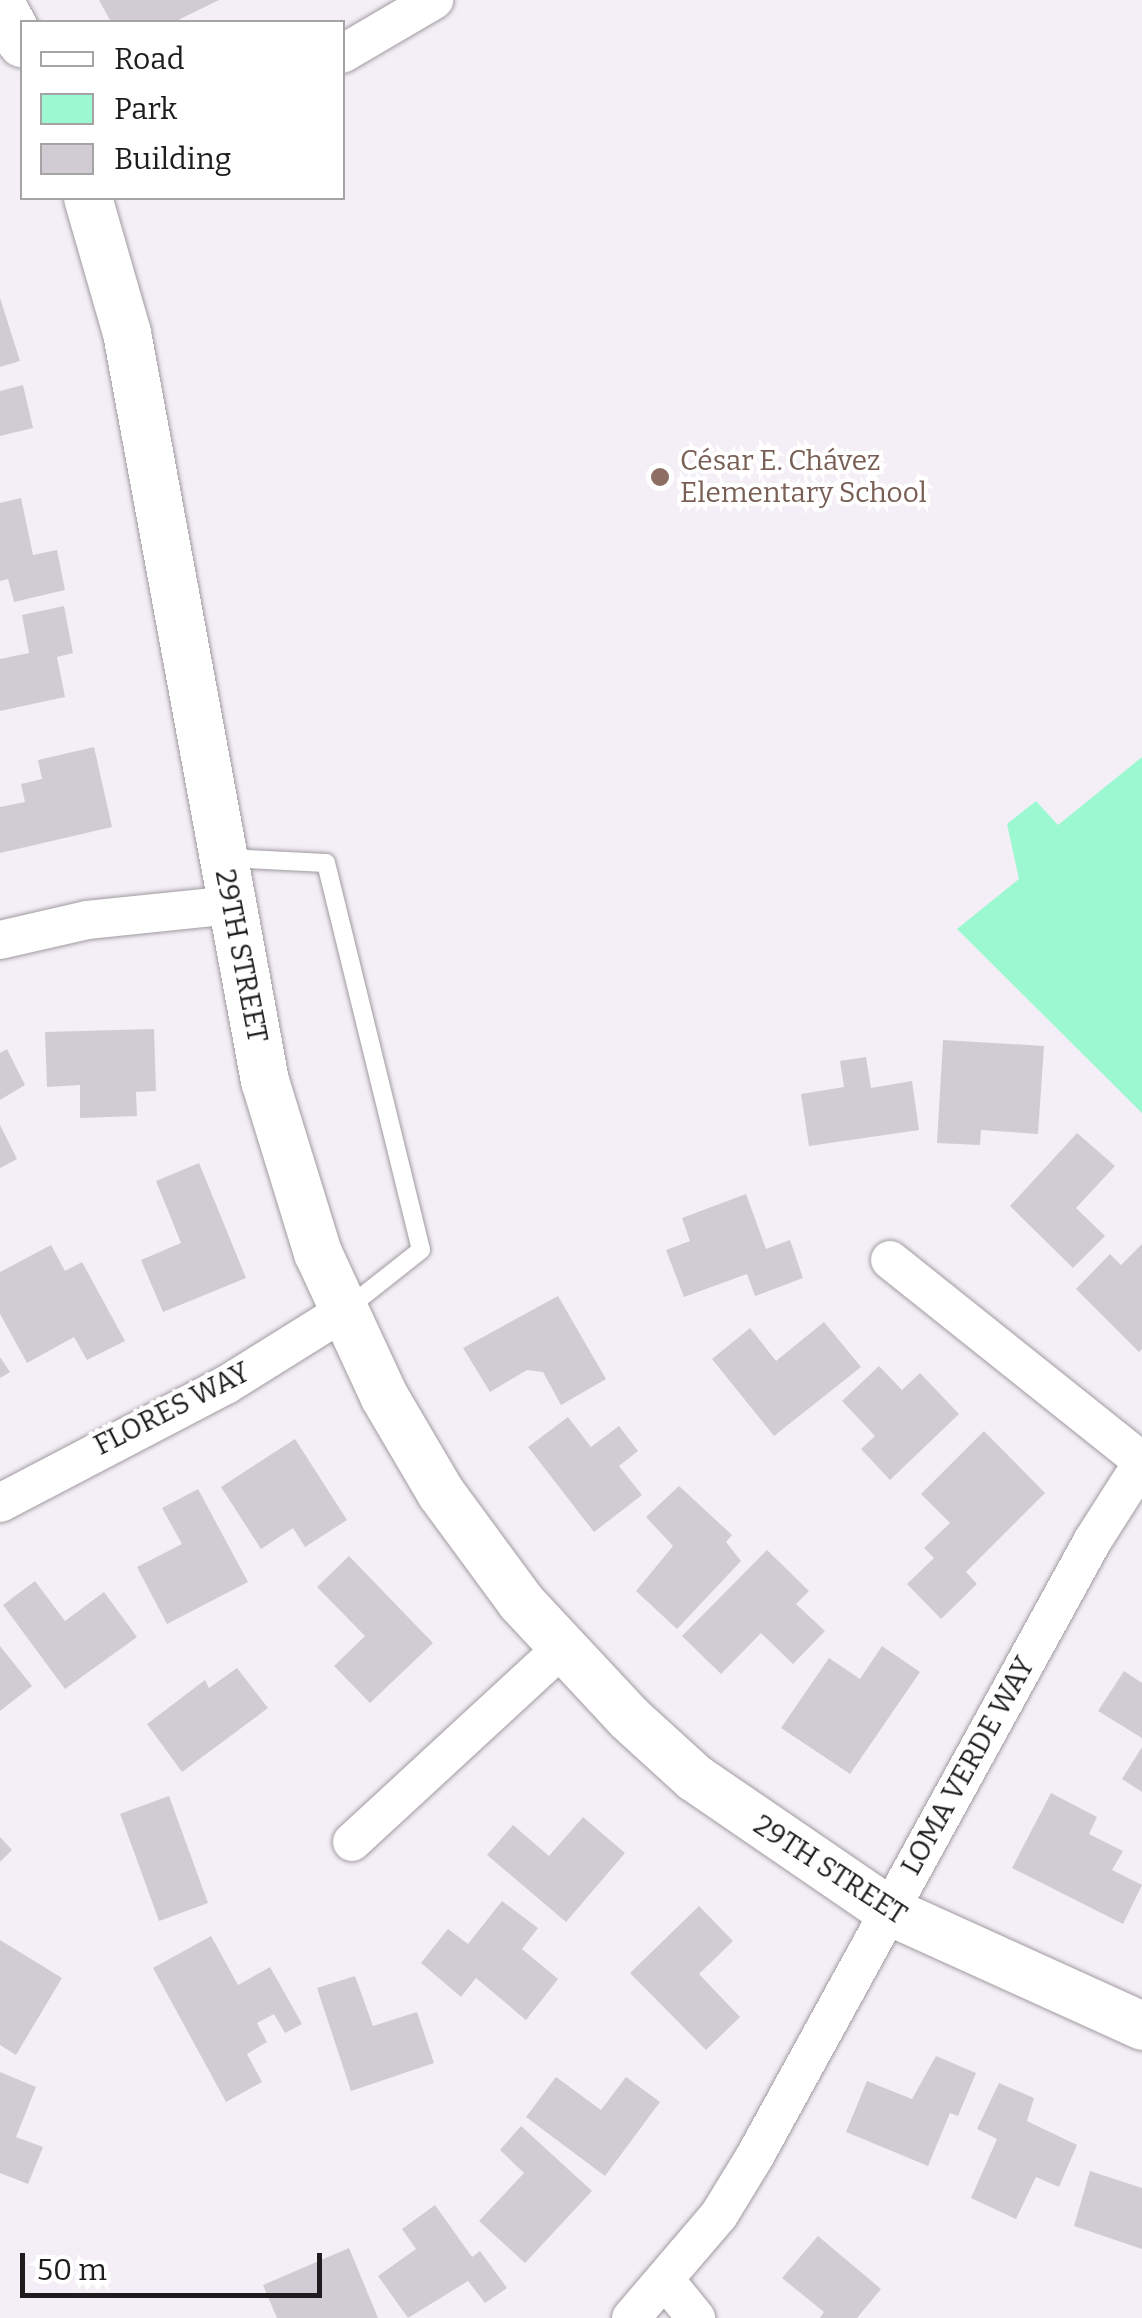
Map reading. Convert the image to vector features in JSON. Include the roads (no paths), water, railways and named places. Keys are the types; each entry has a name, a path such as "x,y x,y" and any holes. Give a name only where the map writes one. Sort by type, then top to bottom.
{"street":[{"path":"345,52 434,0"},
{"path":"0,3 20,39"},
{"name":"29TH STREET","path":"89,200 127,333 230,905 288,1168 343,1312 442,1492 562,1648 695,1778 785,1846 889,1911 1142,2026"},
{"path":"0,940 87,920 230,905"},
{"name":"LOMA VERDE WAY","path":"631,2318 666,2281 755,2156 1093,1540 1142,1462 890,1260"},
{"name":"FLORES WAY","path":"0,1503 226,1385 343,1312"},
{"path":"352,1842 562,1648"},
{"path":"666,2281 696,2318"}],"lane":[{"path":"222,858 326,863 421,1250 343,1312"}],"place":[{"name":"César E. Chávez Elementary School","path":"660,477"}]}
